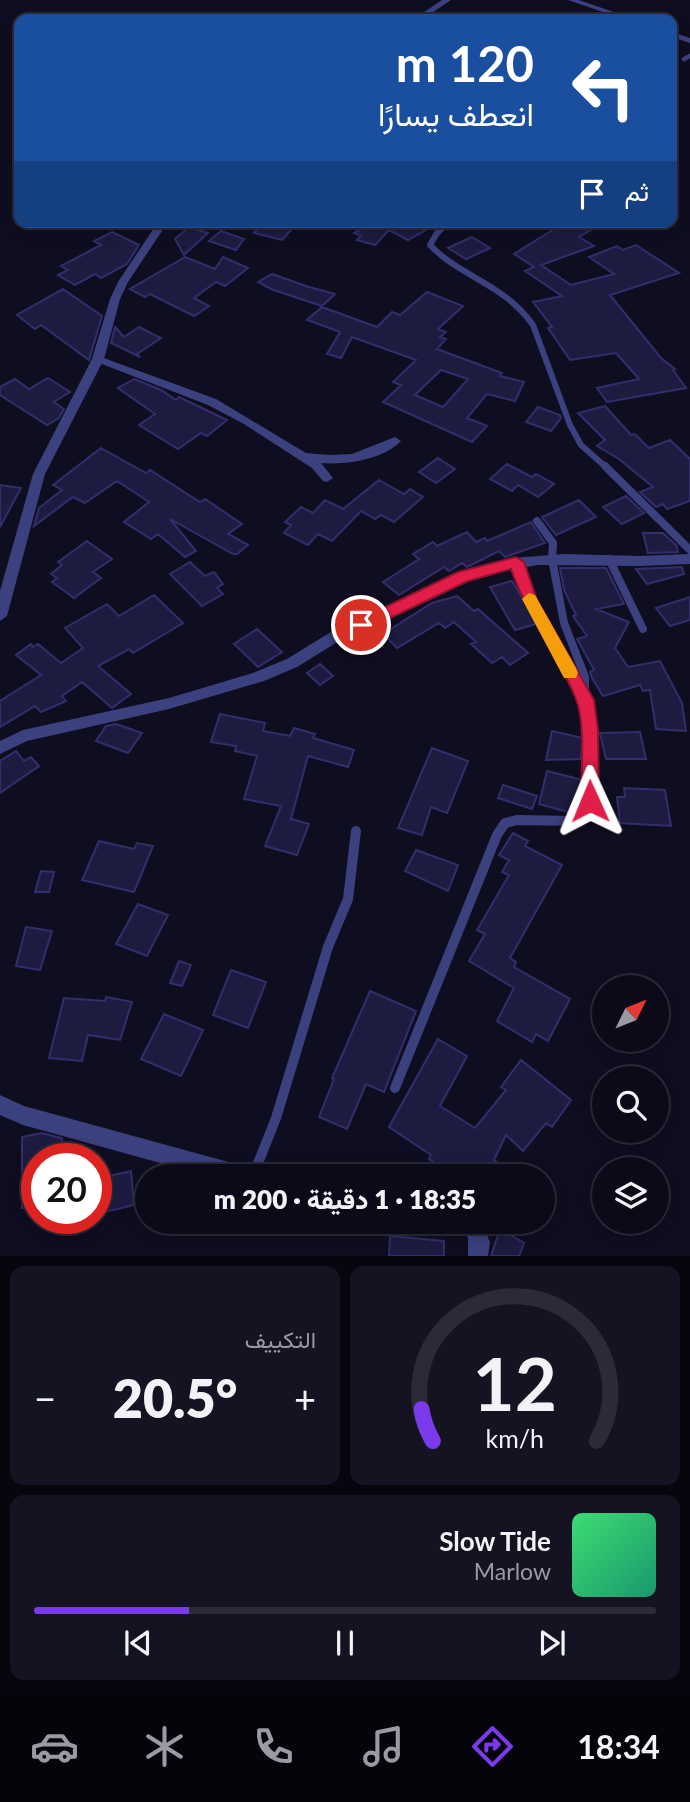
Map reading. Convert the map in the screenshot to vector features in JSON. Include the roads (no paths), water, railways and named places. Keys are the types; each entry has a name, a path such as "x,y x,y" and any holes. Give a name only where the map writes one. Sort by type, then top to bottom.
{"street":[{"path":"426,14 447,0"},
{"path":"572,0 615,14"},
{"path":"0,616 39,474 98,359 119,290 159,228"},
{"path":"98,359 212,402 304,457 327,478"},
{"path":"304,457 330,461 349,460 365,456 395,441"},
{"path":"0,748 23,736 214,692 245,681 290,664 325,641 463,576 516,562 552,559 665,562 690,559"},
{"path":"0,1105 23,1115 200,1164"},
{"path":"477,1234 481,1247 478,1256"}],"lane":[{"path":"442,228 430,245 442,256 508,297 525,312 533,325 570,425 581,445 630,489 690,550"},
{"path":"395,1088 497,835 505,823 517,820 561,823 575,821 585,813 590,801 585,677 564,623 552,559 554,544 537,521"},
{"path":"609,559 642,629"},
{"path":"516,562 530,600 585,700"},
{"path":"258,1164 276,1118 328,947 348,899 356,831"}]}
